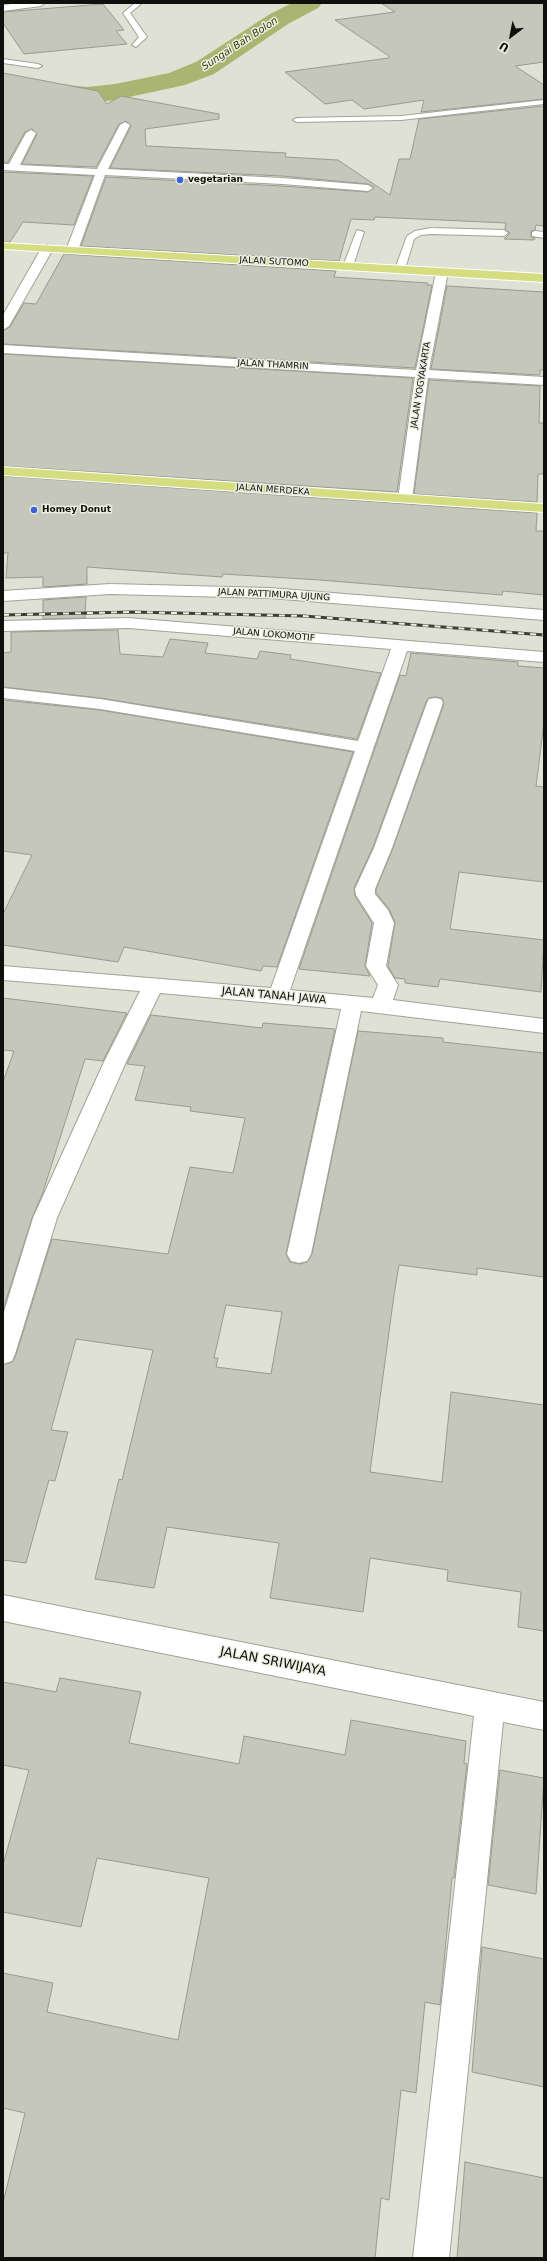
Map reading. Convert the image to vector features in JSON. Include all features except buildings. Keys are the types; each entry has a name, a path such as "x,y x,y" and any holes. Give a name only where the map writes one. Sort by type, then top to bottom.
{"main road":[{"name":"JALAN SUTOMO","path":"3,246 544,278"},
{"name":"JALAN MERDEKA","path":"3,471 544,508"}],"street":[{"path":"3,8 41,3"},
{"path":"72,250 101,172 125,125"},
{"path":"30,133 8,167 368,188"},
{"path":"3,326 47,249"},
{"name":"JALAN YOGYAKARTA","path":"404,499 422,374 442,272"},
{"name":"JALAN THAMRIN","path":"3,349 544,381"},
{"name":"JALAN PATTIMURA UJUNG","path":"3,596 110,589 270,593 544,615"},
{"name":"JALAN LOKOMOTIF","path":"3,626 128,623 544,657"},
{"path":"278,996 366,748 400,645"},
{"path":"3,693 100,704 366,748"},
{"path":"380,1006 388,985 384,977 379,973 376,966 384,923 381,915 366,895 365,889 383,848 435,703"},
{"name":"JALAN TANAH JAWA","path":"3,973 352,1003 544,1026"},
{"path":"3,1354 45,1218 115,1062 153,986"},
{"path":"299,1254 352,1003"},
{"name":"JALAN SRIWIJAYA","path":"3,1608 544,1716"},
{"path":"431,2258 490,1705"}],"lane":[{"path":"136,45 142,37 126,13 139,3"},
{"path":"3,61 38,66"},
{"path":"296,120 401,118 544,102"},
{"path":"400,269 410,238 418,233 430,230 504,233"},
{"path":"348,266 360,232"}],"waterway":[{"name":"Sungai Bah Bolon","path":"3,87 87,95 115,92 176,79 205,68 230,53 279,19 310,3"}],"railway":[{"path":"3,615 132,612 304,616 544,635"}],"place":[{"name":"vegetarian","path":"180,180"},
{"name":"Homey Donut","path":"34,510"}]}
